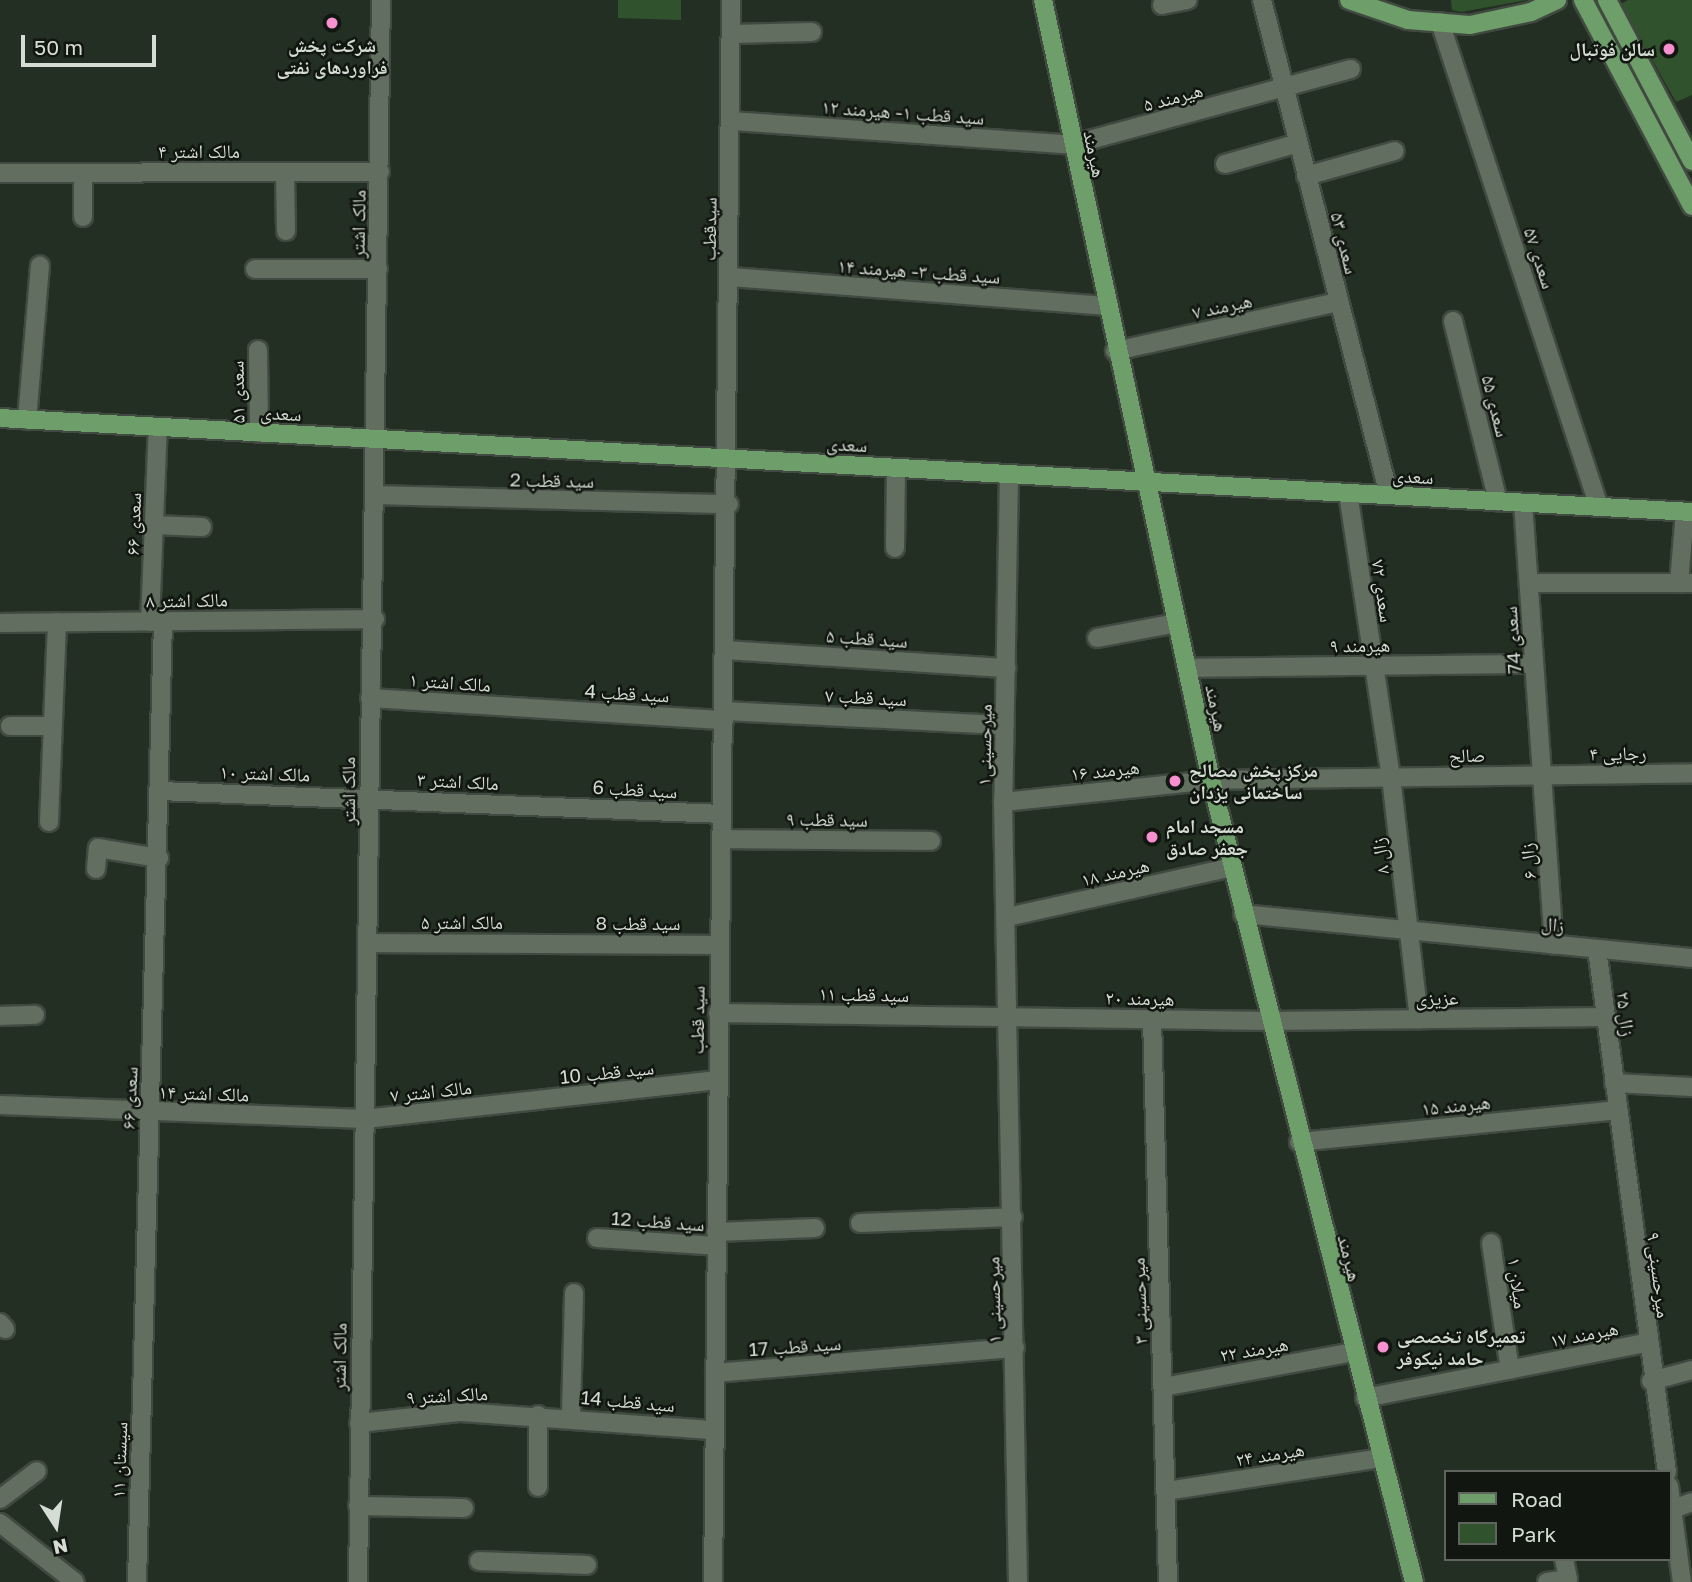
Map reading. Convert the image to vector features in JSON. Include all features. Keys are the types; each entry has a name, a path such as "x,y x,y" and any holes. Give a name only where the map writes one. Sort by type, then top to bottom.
{"main road":[{"name":"هیرمند","path":"1043,0 1105,306 1211,780 1299,1142 1414,1582"},
{"path":"1349,0 1408,20 1470,24 1531,12 1557,0"},
{"path":"1583,0 1692,206"},
{"path":"1607,0 1692,161"},
{"name":"سعدی","path":"0,418 1688,512"}],"street":[{"name":"مالک اشتر","path":"358,1582 370,698 375,619 374,439 381,0"},
{"name":"سیدقطب","path":"730,459 731,0"},
{"path":"1162,5 1188,0"},
{"name":"سعدی ۵۳","path":"1262,0 1389,495"},
{"name":"سعدی ۵۷","path":"1440,22 1599,507"},
{"path":"731,34 812,32"},
{"name":"هیرمند ۵","path":"1071,145 1351,69"},
{"name":"سید قطب ۱- هیرمند ۱۲","path":"732,121 1071,145"},
{"path":"1225,164 1298,143"},
{"path":"1307,176 1395,151"},
{"path":"285,172 286,231"},
{"name":"مالک اشتر ۴","path":"9,173 380,172"},
{"path":"83,173 83,217"},
{"path":"27,420 40,266"},
{"path":"255,269 378,269"},
{"name":"سید قطب ۳- هیرمند ۱۴","path":"730,277 1105,306"},
{"name":"هیرمند ۷","path":"1115,351 1338,302"},
{"name":"سعدی ۵۵","path":"1453,321 1498,501"},
{"name":"سعدی ۵۱","path":"257,349 260,433"},
{"name":"سعدی ۶۶","path":"143,1339 159,858 154,525 158,427"},
{"name":"سید قطب","path":"713,1582 718,1013 730,459"},
{"path":"895,548 896,468"},
{"name":"میرحسینی۱","path":"1009,474 1003,802 1009,1016"},
{"name":"سعدی ۷۲","path":"1348,493 1372,666 1391,777"},
{"name":"سید قطب 2","path":"374,495 729,504"},
{"name":"سعدی 74","path":"1523,503 1544,775"},
{"path":"1529,583 1686,583 1688,512"},
{"path":"154,525 202,527"},
{"name":"مالک اشتر ۸","path":"0,623 375,619"},
{"path":"49,822 57,622"},
{"path":"1097,638 1177,623"},
{"name":"سید قطب ۵","path":"726,650 1006,668"},
{"name":"هیرمند ۹","path":"1187,668 1534,664"},
{"name":"مالک اشتر ۱","path":"370,698 528,709"},
{"name":"سید قطب 4","path":"528,709 725,715"},
{"name":"سید قطب ۷","path":"725,715 1005,725"},
{"path":"10,726 52,726"},
{"name":"رجایی ۴","path":"1544,775 1692,773"},
{"name":"صالح","path":"1211,780 1544,775"},
{"name":"زال ۶","path":"1544,775 1554,945"},
{"name":"زال ۸","path":"1391,777 1419,1019"},
{"name":"هیرمند ۱۶","path":"1003,802 1211,780"},
{"name":"مالک اشتر ۱۰","path":"160,791 369,798"},
{"name":"مالک اشتر ۳","path":"369,798 546,806"},
{"name":"سید قطب 6","path":"546,806 722,814"},
{"name":"سید قطب ۹","path":"722,839 931,841"},
{"path":"96,869 99,848 159,858"},
{"name":"هیرمند ۱۸","path":"1007,917 1232,867"},
{"name":"زال","path":"1243,914 1692,958"},
{"name":"مالک اشتر ۵","path":"368,943 556,944"},
{"name":"سید قطب 8","path":"556,944 720,944"},
{"name":"زال ۲۵","path":"1597,949 1614,1083"},
{"name":"سید قطب ۱۱","path":"718,1013 1009,1016"},
{"path":"0,1016 35,1015"},
{"name":"هیرمند ۲۰","path":"1009,1016 1269,1021"},
{"name":"میرحسینی ۱","path":"1009,1016 1018,1582"},
{"name":"عزیزی","path":"1269,1021 1605,1017"},
{"name":"میرحسینی ۳","path":"1152,1019 1168,1582"},
{"name":"سید قطب 10","path":"501,1105 718,1080"},
{"path":"1614,1083 1692,1087"},
{"name":"میرحسینی ۹","path":"1614,1083 1651,1381 1667,1470"},
{"name":"مالک اشتر ۱۴","path":"0,1105 365,1119"},
{"name":"مالک اشتر ۷","path":"365,1119 501,1105"},
{"name":"هیرمند ۱۵","path":"1299,1142 1617,1110"},
{"path":"860,1223 1013,1217"},
{"name":"سید قطب 12","path":"597,1238 716,1239 815,1228"},
{"name":"میلان ۱","path":"1491,1243 1510,1370"},
{"path":"571,1416 574,1293"},
{"name":"سیستان ۱۱","path":"137,1582 143,1339"},
{"name":"هیرمند ۱۷","path":"1365,1398 1646,1343"},
{"name":"سید قطب 17","path":"715,1373 1015,1348"},
{"name":"هیرمند ۲۲","path":"1163,1387 1353,1352"},
{"path":"1651,1381 1692,1370"},
{"name":"مالک اشتر ۹","path":"359,1423 461,1412 538,1415"},
{"path":"538,1415 538,1487"},
{"name":"سید قطب 14","path":"538,1415 714,1430"},
{"name":"هیرمند ۲۴","path":"1166,1491 1381,1458"},
{"path":"0,1499 37,1471"},
{"path":"1671,1497 1686,1556 1682,1582"},
{"path":"1673,1508 1692,1502"},
{"path":"358,1506 464,1508"},
{"path":"0,1523 75,1582"},
{"path":"479,1561 556,1573 587,1565"},
{"path":"1547,1582 1568,1579 1564,1561"}],"green space":[{"path":"618,0 681,0 681,20 618,18"},
{"path":"1451,0 1528,0 1461,12 1452,10"},
{"name":"سالن فوتبال","path":"1628,0 1692,0 1692,95 1676,102 1621,4"}],"place":[{"name":"شرکت پخش فراوردهای نفتی","path":"332,23"},
{"name":"سالن فوتبال","path":"1669,49"},
{"name":"مرکز پخش مصالح ساختمانی یزدان","path":"1175,781"},
{"name":"مسجد امام جعفر صادق","path":"1152,837"},
{"name":"تعمیرگاه تخصصی حامد نیکوفر","path":"1383,1347"}]}
